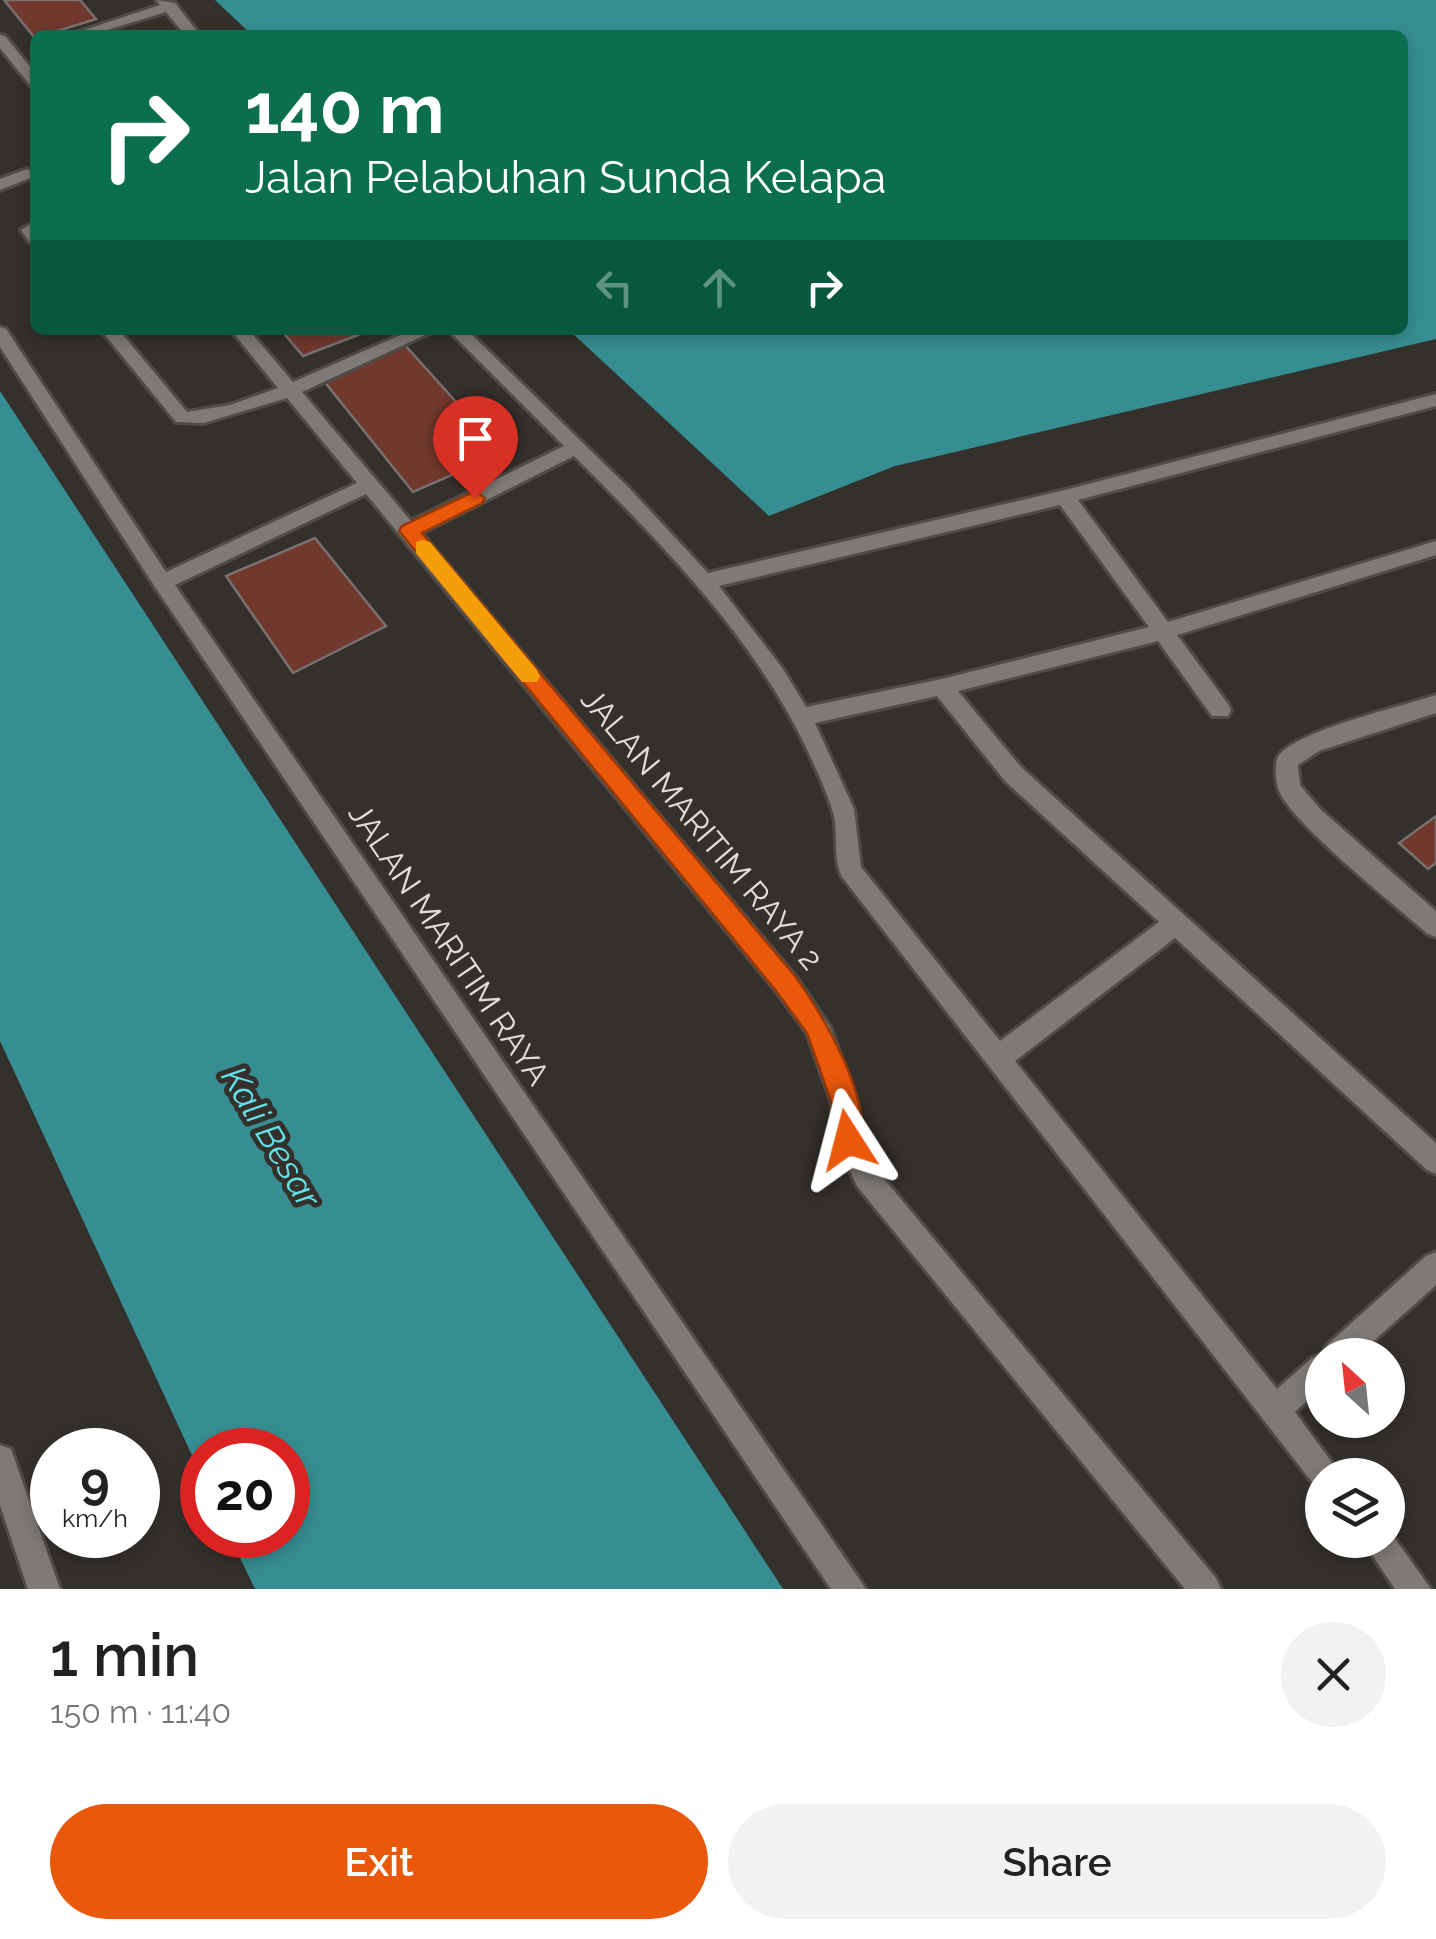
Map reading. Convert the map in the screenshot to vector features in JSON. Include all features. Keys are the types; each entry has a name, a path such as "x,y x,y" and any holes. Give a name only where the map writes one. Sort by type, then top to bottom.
{"lane":[{"path":"90,30 167,3 189,30"},
{"path":"0,39 6,57 30,78"},
{"path":"6,57 30,50"},
{"path":"0,184 28,174"},
{"name":"JALAN MARITIM RAYA","path":"0,333 162,582 850,1589"},
{"path":"114,335 182,418 200,421 289,390 416,335"},
{"name":"JALAN MARITIM RAYA 2","path":"244,335 786,984 817,1027 844,1101 848,1140 866,1176 1205,1589"},
{"path":"462,335 708,581 800,717 844,813 850,870 1313,1458"},
{"path":"708,581 1065,497 1436,400"},
{"path":"409,531 574,448"},
{"path":"162,582 369,485"},
{"path":"1065,497 1220,710"},
{"path":"800,717 942,687 1162,632 1436,548"},
{"path":"942,687 1013,774 1436,1161"},
{"path":"1436,704 1312,744 1287,762 1290,788 1312,816 1436,926"},
{"path":"1000,1057 1176,924"},
{"path":"1356,1338 1436,1266"},
{"path":"1276,1410 1305,1384"},
{"path":"0,1460 44,1589"},
{"path":"1390,1558 1415,1589"}],"water":[{"path":"215,0 1436,0 1436,339 895,466 769,516 574,335 1408,335 1408,30 247,30"},
{"name":"Kali Besar","path":"0,391 783,1589 255,1589 240,1558 310,1558 310,1428 180,1430 0,1041"}],"building":[{"path":"4,0 80,0 96,19 61,30 30,32"},
{"path":"285,335 358,335 303,356"},
{"path":"404,344 502,453 413,492 323,380"},
{"path":"315,538 386,626 293,673 226,576"},
{"path":"1436,816 1436,863 1428,869 1399,843"}],"slow traffic":[{"path":"423,547 529,676"}],"route":[{"path":"475,498 409,531 786,984 817,1027 844,1101 848,1140"}]}
